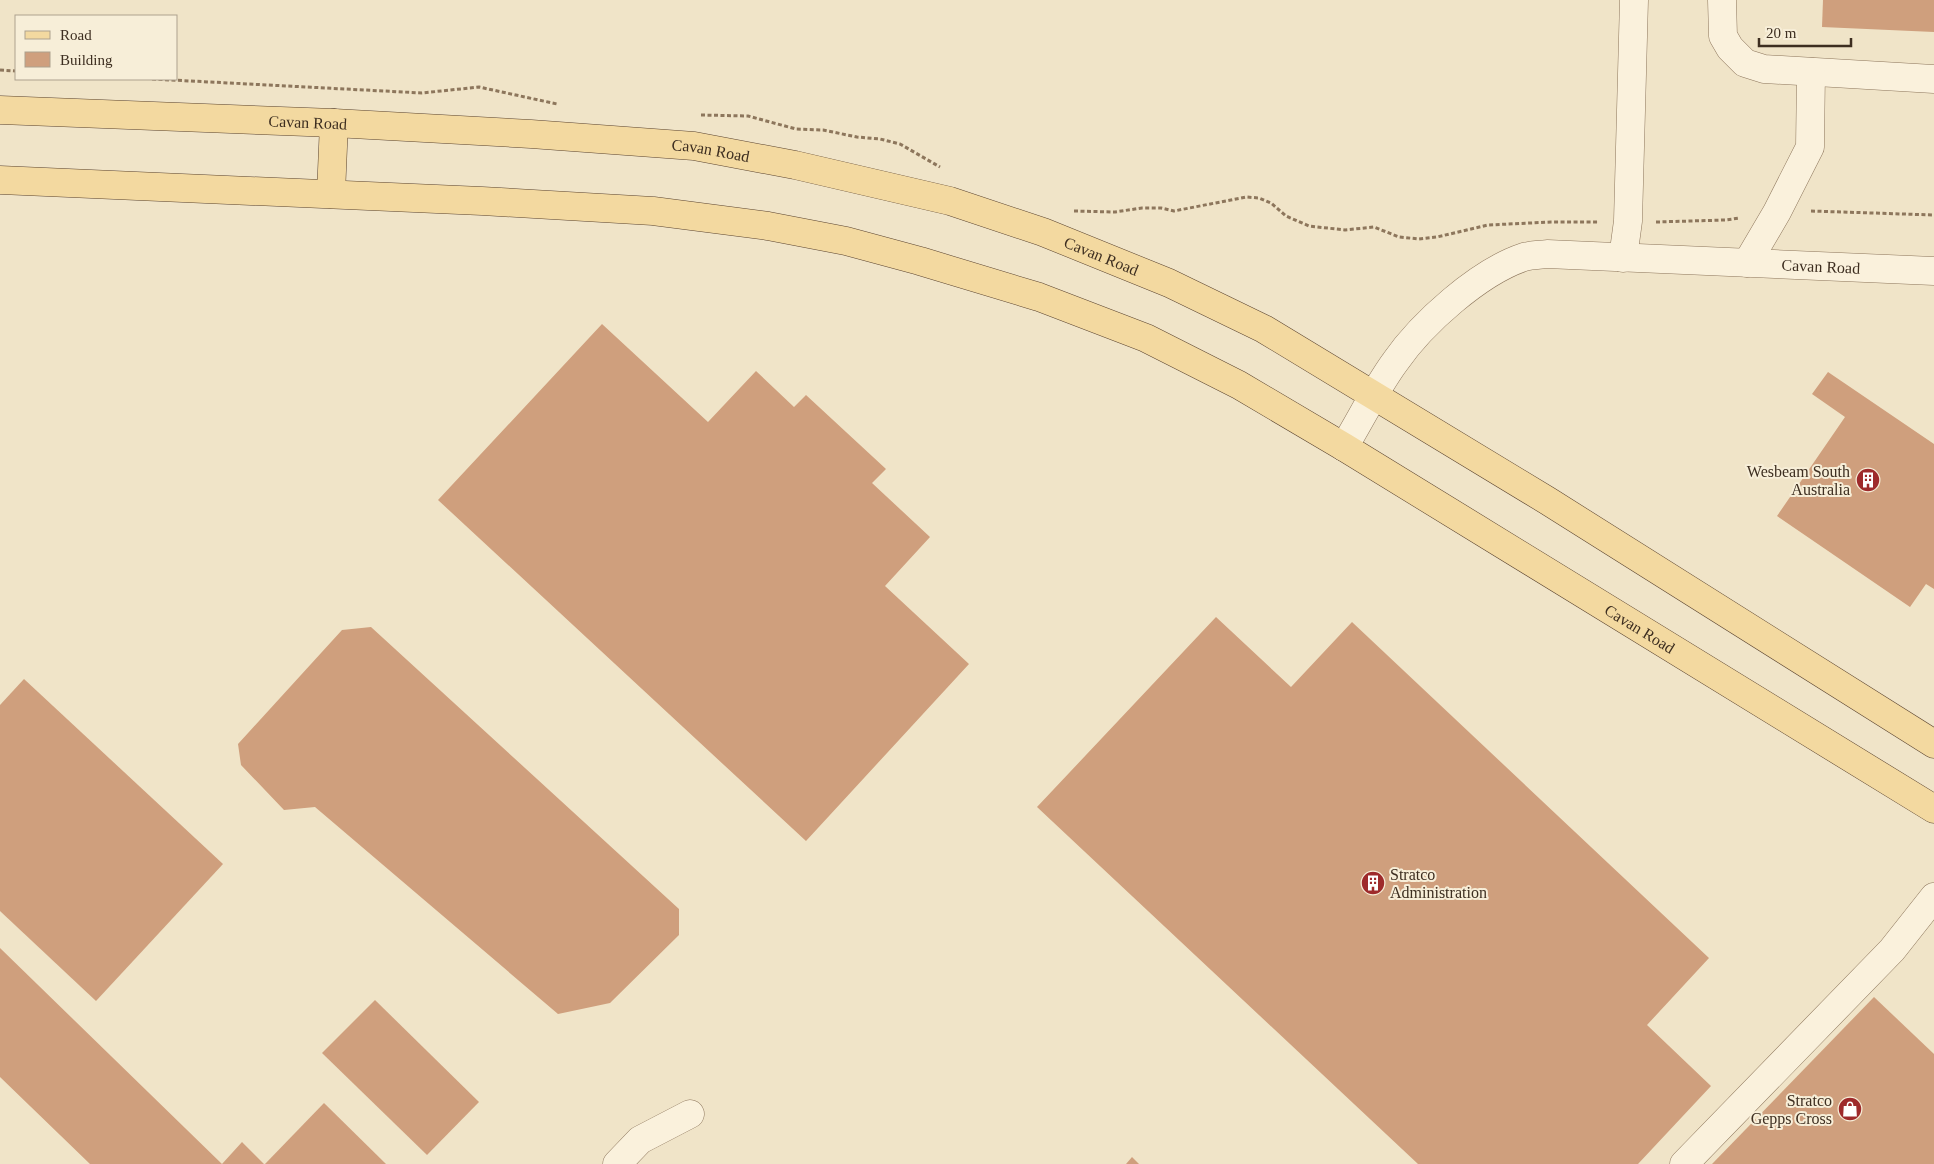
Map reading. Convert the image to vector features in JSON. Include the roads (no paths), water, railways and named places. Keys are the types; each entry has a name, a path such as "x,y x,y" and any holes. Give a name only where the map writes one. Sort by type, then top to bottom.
{"main road":[{"name":"Cavan Road","path":"0,110 334,123 531,134 694,146 794,165 950,200 1043,232 1169,283 1264,329 1548,501 1934,744"},
{"path":"331,194 334,123"},
{"name":"Cavan Road","path":"0,180 331,194 653,211 768,226 846,241 1039,297 1146,338 1238,384 1934,809"}],"street":[{"path":"1623,258 1628,221 1634,0"},
{"path":"1722,0 1723,36 1730,48 1745,63 1764,69 1934,79"},
{"path":"1747,263 1777,212 1810,147 1811,72"},
{"name":"Cavan Road","path":"1344,447 1395,361 1420,332 1459,296 1501,266 1526,256 1547,254 1934,271"},
{"path":"1684,1164 1892,950 1934,897"},
{"path":"1892,950 1934,916"},
{"path":"617,1164 640,1140 690,1114"}],"place":[{"name":"Wesbeam South Australia","path":"1868,480"},
{"name":"Stratco Administration","path":"1373,883"},
{"name":"Stratco Gepps Cross","path":"1850,1109"}]}
